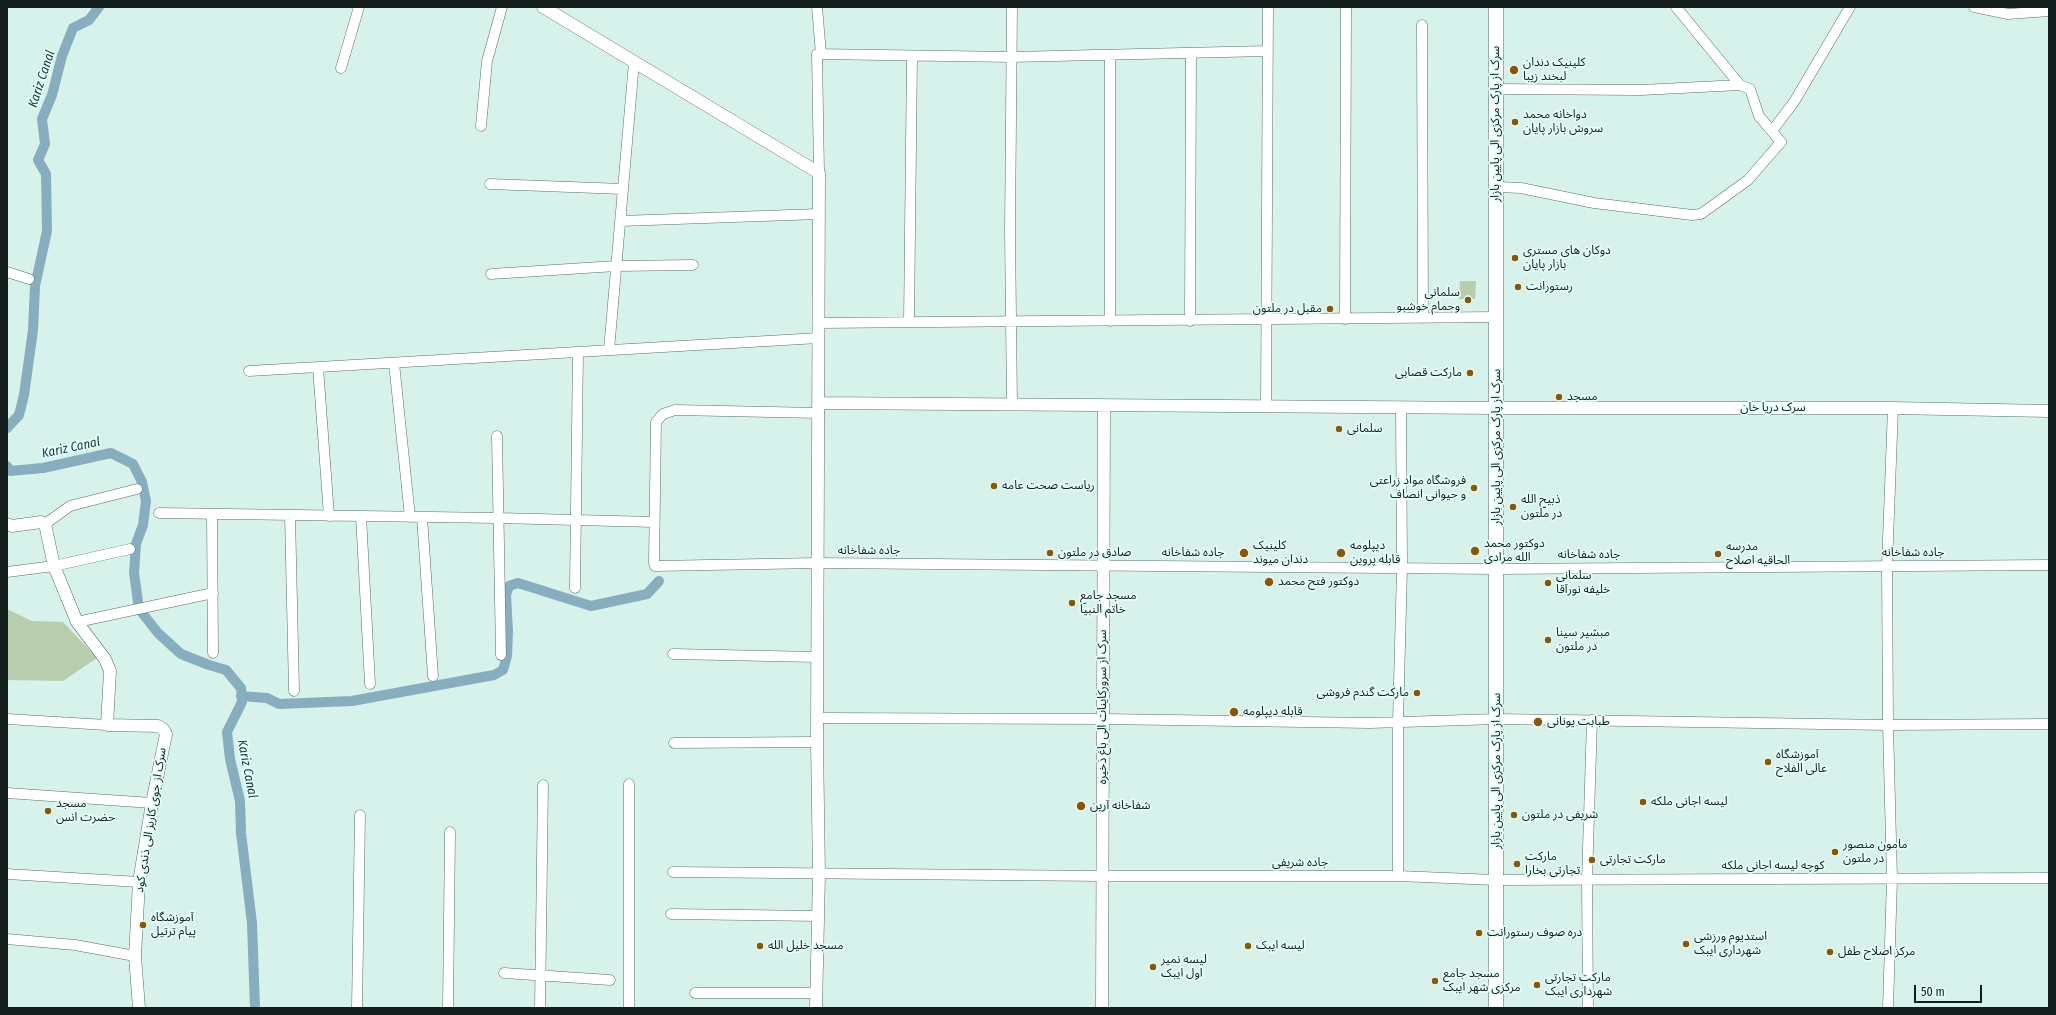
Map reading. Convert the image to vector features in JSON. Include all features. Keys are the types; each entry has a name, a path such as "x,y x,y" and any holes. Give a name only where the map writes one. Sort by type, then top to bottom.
{"main road":[{"name":"سرک از پارک مرکزی الی پایین بازار","path":"1496,7 1496,1008"}],"street":[{"path":"341,68 360,7"},
{"path":"481,126 487,61 502,7"},
{"path":"543,7 819,173"},
{"path":"817,7 821,54"},
{"path":"1012,7 1010,57 1012,405"},
{"path":"1266,406 1268,7"},
{"path":"1345,319 1346,7"},
{"path":"1676,7 1740,85"},
{"path":"1772,131 1794,102 1850,7"},
{"path":"1974,7 2008,14 2049,11"},
{"path":"1422,25 1423,318"},
{"path":"816,1008 819,874 817,657 819,173 817,54 1010,57 1268,51"},
{"path":"1190,321 1191,53"},
{"path":"1110,55 1110,321"},
{"path":"909,322 912,56"},
{"path":"609,350 634,62"},
{"path":"1496,89 1641,90 1740,85 1750,89 1759,116 1781,142 1748,180 1701,214 1692,215 1594,203 1521,188 1497,187"},
{"path":"490,184 623,189"},
{"path":"620,220 819,214"},
{"path":"491,274 616,266 693,264"},
{"path":"7,272 29,279"},
{"path":"819,323 1011,320 1190,321 1497,317"},
{"path":"249,371 819,338"},
{"path":"575,588 578,352"},
{"path":"394,363 410,517"},
{"path":"318,367 329,516"},
{"name":"سرک دریا خان","path":"819,408 1012,405 1401,408 1893,408 2049,411"},
{"name":"سرک از سرورکاینات الی باغ ذخیره","path":"1102,1008 1104,406"},
{"name":"جاده شفاخانه","path":"819,408 675,410 664,414 656,422 654,563 658,567 818,563 1497,569 2049,565"},
{"path":"1398,876 1398,722 1402,568 1401,408"},
{"path":"1888,1008 1892,879 1888,725 1887,566 1893,408"},
{"path":"497,436 501,655"},
{"path":"45,524 70,506 137,488"},
{"path":"159,513 654,522"},
{"path":"212,514 213,653"},
{"path":"290,515 294,691"},
{"path":"361,516 370,684"},
{"path":"422,517 433,676"},
{"path":"7,524 12,526 41,522 45,524"},
{"path":"7,719 107,725 110,671 105,659 77,622 54,566 45,524"},
{"path":"7,572 54,566 130,549"},
{"path":"77,622 213,593"},
{"path":"673,654 817,657"},
{"path":"817,718 1398,722 1497,719 1888,725 2049,724"},
{"path":"1588,1008 1587,880 1592,720"},
{"name":"سرک از جوی کاریز الی ذندی کود","path":"107,725 158,726 163,729 166,734 152,803 139,882 135,956 139,1008"},
{"path":"674,743 817,742"},
{"path":"629,784 629,1008"},
{"path":"540,1008 542,785"},
{"path":"7,793 152,803"},
{"path":"357,1008 360,815"},
{"path":"448,1008 450,832"},
{"name":"جاده شریفی","path":"673,872 1103,876 1398,876 1496,880"},
{"path":"7,874 139,882"},
{"name":"کوچه لیسه اجانی ملکه","path":"1496,880 2049,878"},
{"path":"671,914 818,916"},
{"path":"7,938 75,946 135,956"},
{"path":"504,973 541,974 610,980"},
{"path":"695,993 816,993"}],"green space":[{"path":"1460,281 1476,281 1475,299 1459,299"},
{"path":"7,609 32,621 63,622 97,658 63,681 7,680"}],"waterway":[{"name":"Kariz Canal","path":"7,428 19,415 24,395 33,330 35,286 47,231 46,174 38,160 45,144 42,119 52,95 62,56 73,28 89,20 99,7"},
{"name":"Kariz Canal","path":"7,466 10,471 43,468 111,453 133,464 142,482 146,501 143,525 136,544 134,573 139,609 158,633 181,654 226,670 241,688 242,702 227,732 230,759 240,801 241,833 252,923 255,1008"},
{"path":"241,696 267,698 279,704 352,701 494,675 503,670 507,656 508,631 506,595 509,586 518,583 591,606 647,594 659,581"}],"place":[{"name":"کلینیک دندان لبخند زیبا","path":"1514,70"},
{"name":"دواخانه محمد سروش بازار پایان","path":"1515,122"},
{"name":"دوکان های مستری بازار پایان","path":"1515,258"},
{"name":"رستورانت","path":"1518,287"},
{"name":"سلمانی وحمام خوشبو","path":"1468,300"},
{"name":"مقبل در ملتون","path":"1330,309"},
{"name":"مارکت قصابی","path":"1470,373"},
{"name":"مسجد","path":"1559,397"},
{"name":"سلمانی","path":"1339,429"},
{"name":"ریاست صحت عامه","path":"994,486"},
{"name":"فروشگاه مواد زراعتی و حیوانی انصاف","path":"1474,488"},
{"name":"ذبیح الله در ملتون","path":"1513,507"},
{"name":"دوکتور محمد الله مرادی","path":"1475,551"},
{"name":"صادق در ملتون","path":"1050,553"},
{"name":"کلینیک دندان میوند","path":"1244,553"},
{"name":"دیپلومه قابله پروین","path":"1341,553"},
{"name":"مدرسه الحاقیه اصلاح","path":"1718,554"},
{"name":"دوکتور فتح محمد","path":"1269,582"},
{"name":"سلمانی خلیفه نورآقا","path":"1548,583"},
{"name":"مسجد جامع خاتم النبیا","path":"1072,603"},
{"name":"مبشیر سینا در ملتون","path":"1548,640"},
{"name":"مارکت گندم فروشی","path":"1417,693"},
{"name":"قابله دیپلومه","path":"1234,712"},
{"name":"طبابت یونانی","path":"1538,722"},
{"name":"آموزشگاه عالی الفلاح","path":"1768,762"},
{"name":"لیسه اجانی ملکه","path":"1643,802"},
{"name":"شفاخانه آرین","path":"1081,806"},
{"name":"مسجد حضرت انس","path":"48,811"},
{"name":"شریفی در ملتون","path":"1514,815"},
{"name":"مامون منصور در ملتون","path":"1835,852"},
{"name":"مارکت تجارتی","path":"1592,860"},
{"name":"مارکت تجارتی بخارا","path":"1517,864"},
{"name":"آموزشگاه پیام ترتیل","path":"143,925"},
{"name":"دره صوف رستورانت","path":"1479,933"},
{"name":"استدیوم ورزشی شهرداری ایبک","path":"1686,944"},
{"name":"مسجد خلیل الله","path":"760,946"},
{"name":"لیسه ایبک","path":"1248,946"},
{"name":"مرکز اصلاح طفل","path":"1830,952"},
{"name":"لیسه نمیر اول ایبک","path":"1153,967"},
{"name":"مسجد جامع مرکزی شهر ایبک","path":"1435,981"},
{"name":"مارکت تجارتی شهرداری ایبک","path":"1537,985"}]}
